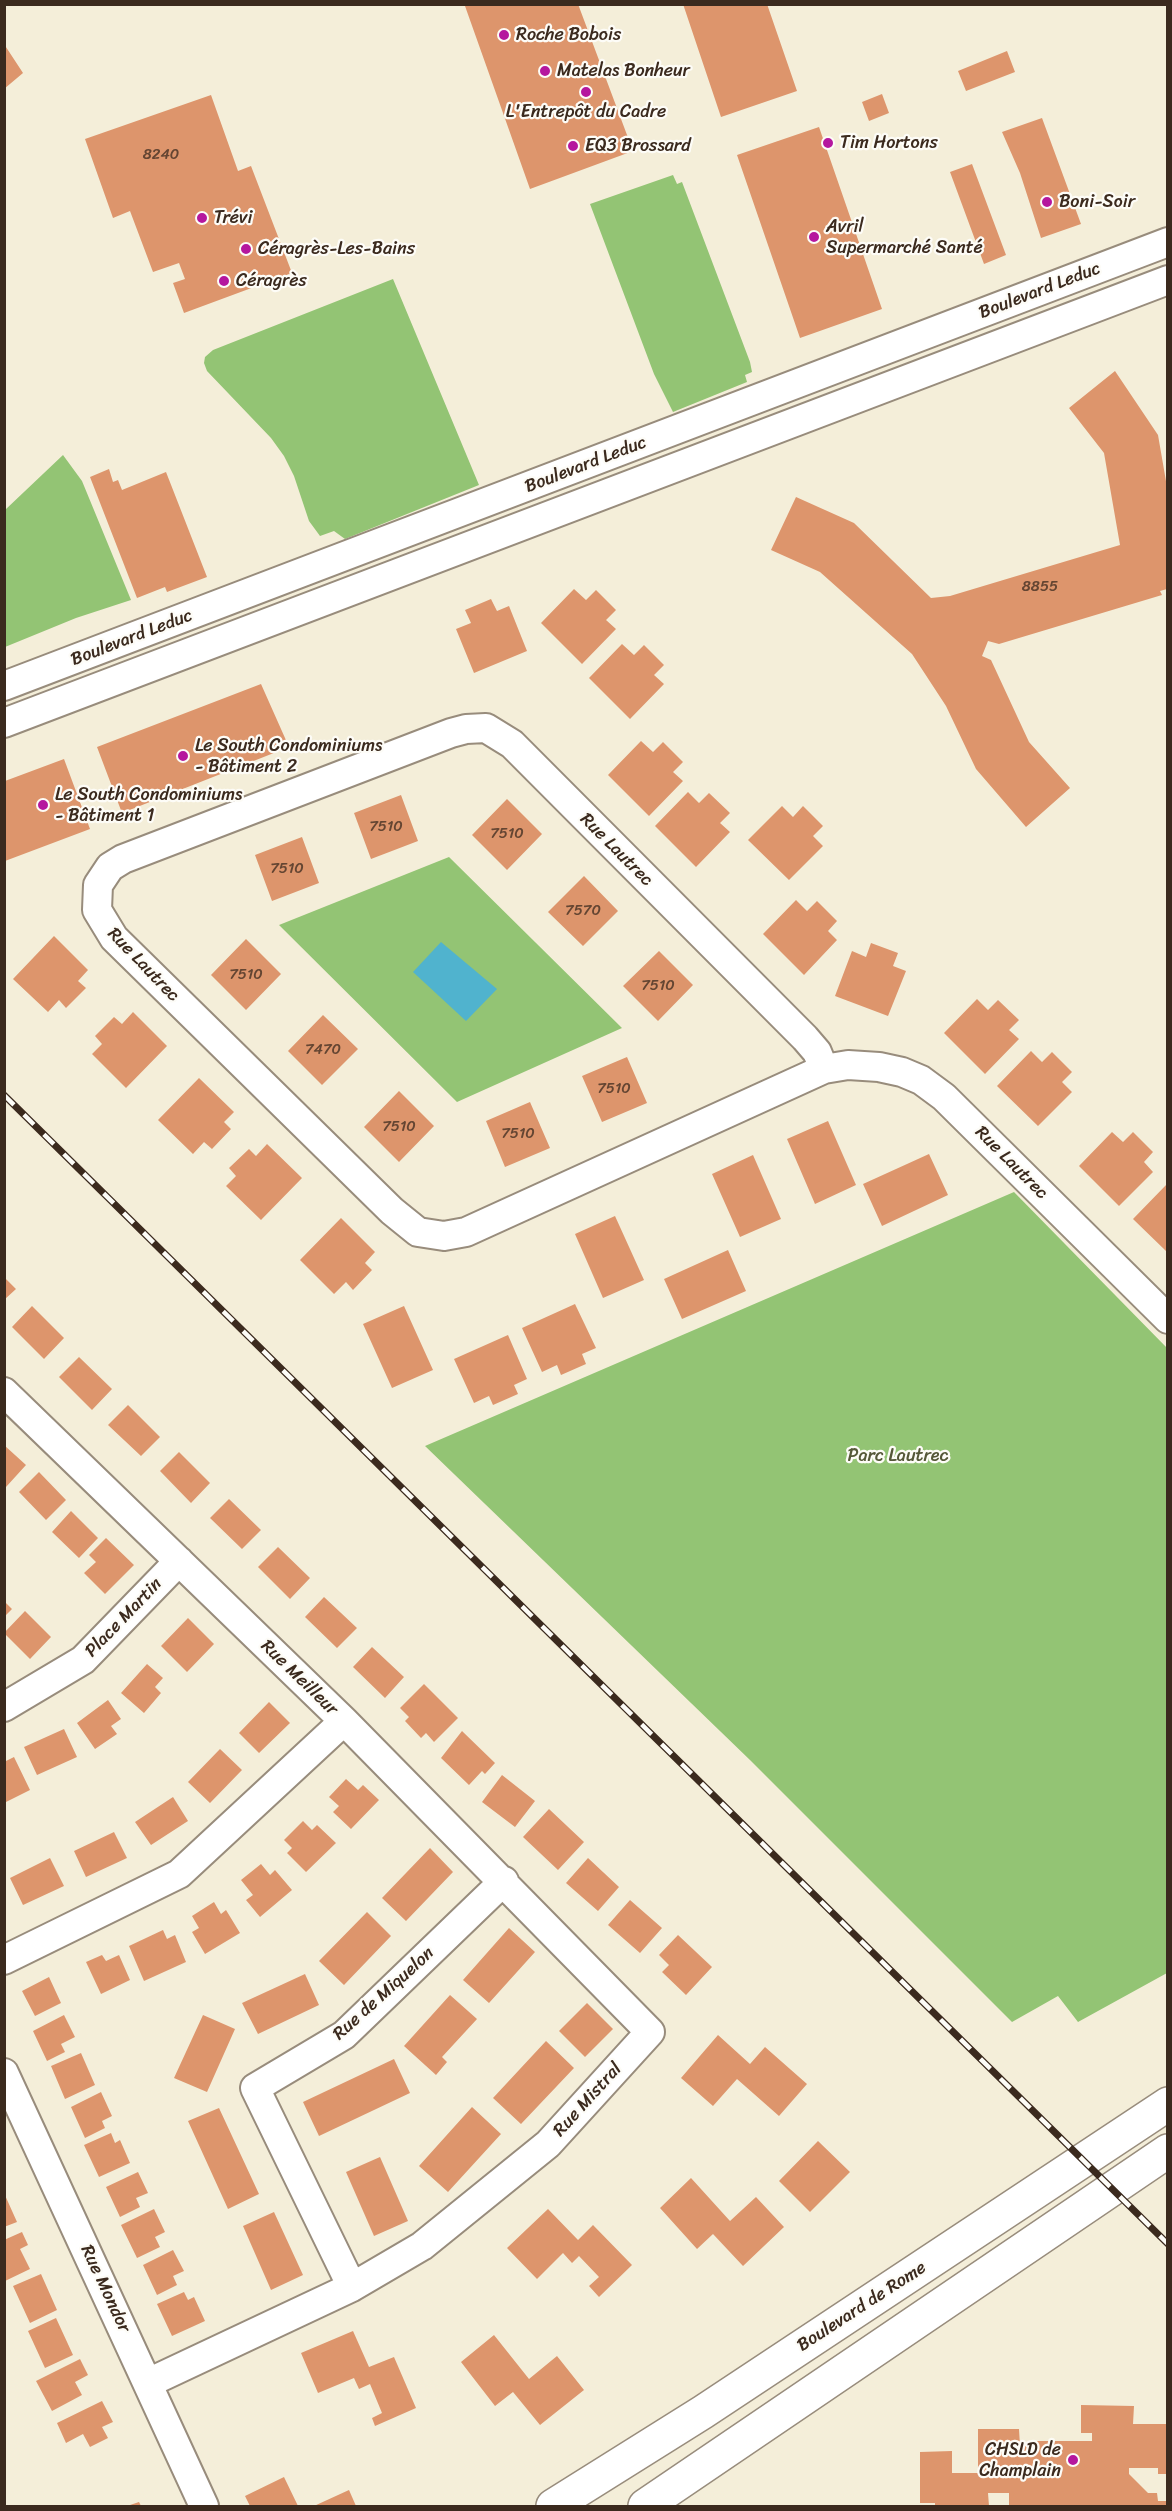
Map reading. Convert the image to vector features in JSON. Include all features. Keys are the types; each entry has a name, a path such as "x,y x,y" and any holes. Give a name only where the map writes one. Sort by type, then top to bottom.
{"main road":[{"name":"Boulevard de Rome","path":"553,2506 694,2418 1167,2104"},
{"path":"645,2506 1167,2151"}],"street":[{"name":"Boulevard Leduc","path":"4,686 1167,242"},
{"name":"Boulevard Leduc","path":"4,723 1167,280"},
{"name":"Rue Lautrec","path":"825,1069 817,1052 805,1038 512,744 486,728 465,729 451,733 123,859 105,873 96,891 99,916 114,938 392,1211 410,1227 426,1234 444,1236 466,1232 825,1069 855,1065 895,1070 921,1080 937,1091 1167,1319"},
{"name":"Rue Meilleur","path":"4,1392 344,1721 179,1874 4,1960"},
{"name":"Place Martin","path":"4,1707 83,1660 179,1561"},
{"name":"Rue Mistral","path":"148,2383 352,2287 422,2246 548,2144 650,2032 504,1881 344,1721"},
{"name":"Rue de Miquelon","path":"352,2287 255,2088 344,2035 504,1881"},
{"name":"Rue Mondor","path":"4,2073 204,2506"}],"green space":[{"path":"673,175 677,184 682,182 752,372 745,375 747,382 673,412 654,374 590,204"},
{"path":"393,279 479,485 345,539 334,531 320,536 309,521 294,476 284,456 271,438 207,371 204,363 205,357 213,350"},
{"path":"63,455 82,481 131,600 76,618 5,647 5,510"},
{"path":"449,857 622,1028 457,1102 279,925"},
{"name":"Parc Lautrec","path":"1014,1192 1167,1348 1167,1973 1078,2022 1058,1996 1012,2022 750,1760 425,1446"}],"water":[{"path":"441,942 497,989 466,1021 413,972"}],"building":[{"path":"468,4 578,4 633,151 530,189 465,6"},
{"path":"683,4 767,4 797,91 721,117"},
{"path":"4,44 23,73 4,89"},
{"path":"1007,51 1015,72 966,91 958,71"},
{"path":"882,94 889,113 869,121 862,102"},
{"path":"211,95 238,171 251,166 292,273 184,313 173,283 185,279 179,263 153,272 130,211 113,218 85,139"},
{"path":"1042,118 1081,224 1041,238 1020,173 1002,132"},
{"path":"819,127 882,309 800,338 737,155"},
{"path":"972,164 1006,255 984,264 950,172"},
{"path":"1115,371 1158,435 1167,487 1167,589 1160,591 1162,595 999,644 988,641 982,656 991,660 1029,742 1070,788 1026,827 976,769 946,706 912,654 820,572 771,550 796,497 854,523 931,598 950,596 1120,545 1104,453 1069,408"},
{"path":"109,469 113,482 118,480 122,490 166,472 207,577 167,592 165,587 137,598 90,477"},
{"path":"574,589 586,600 596,590 616,610 606,620 616,629 582,664 541,623"},
{"path":"491,599 497,611 509,606 527,651 474,673 456,629 471,623 465,610"},
{"path":"622,644 634,655 644,645 664,665 654,675 664,684 630,719 589,678"},
{"name":"Le South Condominiums - Bâtiment 2","path":"261,684 289,747 122,813 97,747"},
{"path":"641,741 653,752 663,742 683,762 673,772 683,781 649,816 608,775"},
{"name":"Le South Condominiums - Bâtiment 1","path":"64,759 90,829 5,861 5,781"},
{"path":"688,792 699,803 709,793 730,813 720,823 730,832 696,867 655,826"},
{"path":"401,795 418,841 371,859 354,813"},
{"path":"507,799 542,834 507,870 472,835"},
{"path":"782,806 793,817 803,806 823,826 813,836 823,846 789,880 748,840"},
{"path":"302,837 319,883 272,901 255,855"},
{"path":"584,876 618,911 583,946 548,912"},
{"path":"796,900 807,911 817,901 837,921 828,931 837,940 804,975 763,934"},
{"path":"54,936 88,970 78,981 86,988 66,1008 59,1000 48,1012 13,979"},
{"path":"246,939 281,974 246,1010 211,975"},
{"path":"871,943 898,953 893,966 906,971 888,1016 835,996 852,951 866,957"},
{"path":"659,951 693,985 658,1021 623,986"},
{"path":"977,999 988,1010 998,1000 1019,1020 1009,1030 1019,1039 985,1074 944,1033"},
{"path":"133,1012 167,1046 126,1088 92,1054 102,1044 95,1036 114,1017 122,1024"},
{"path":"323,1015 358,1049 322,1085 288,1051"},
{"path":"1031,1051 1042,1062 1052,1052 1072,1072 1062,1082 1072,1092 1038,1126 997,1086"},
{"path":"627,1057 647,1103 602,1122 582,1076"},
{"path":"199,1078 234,1112 224,1122 231,1129 212,1149 204,1142 193,1154 158,1120"},
{"path":"399,1091 434,1126 399,1162 364,1127"},
{"path":"530,1102 550,1148 505,1167 486,1121"},
{"path":"828,1121 856,1185 815,1204 787,1139"},
{"path":"1112,1132 1123,1142 1133,1132 1153,1152 1144,1162 1153,1172 1119,1206 1079,1166"},
{"path":"267,1144 302,1178 261,1220 226,1186 236,1176 229,1168 249,1149 256,1156"},
{"path":"929,1154 948,1195 882,1226 863,1184"},
{"path":"753,1155 781,1219 740,1237 712,1174"},
{"path":"1167,1184 1167,1252 1133,1219"},
{"path":"615,1216 644,1280 603,1298 575,1234"},
{"path":"341,1218 375,1252 365,1263 372,1270 353,1290 346,1282 334,1294 300,1260"},
{"path":"728,1250 746,1291 682,1319 664,1279"},
{"path":"4,1277 16,1289 4,1300"},
{"path":"575,1304 596,1348 582,1354 586,1364 561,1375 557,1365 542,1372 522,1328"},
{"path":"32,1306 64,1338 44,1359 12,1327"},
{"path":"404,1306 433,1370 392,1388 363,1324"},
{"path":"508,1335 527,1379 514,1385 518,1394 493,1405 489,1396 474,1403 454,1359"},
{"path":"79,1357 112,1389 92,1410 59,1377"},
{"path":"128,1405 160,1437 141,1456 108,1425"},
{"path":"4,1445 26,1465 6,1487 4,1485"},
{"path":"179,1452 210,1483 191,1503 160,1471"},
{"path":"39,1472 66,1500 46,1520 19,1492"},
{"path":"229,1499 261,1530 242,1549 210,1518"},
{"path":"71,1511 98,1538 79,1558 52,1532"},
{"path":"106,1538 134,1565 105,1594 84,1573 96,1562 89,1555"},
{"path":"278,1547 310,1578 290,1599 258,1567"},
{"path":"324,1597 357,1628 337,1648 305,1617"},
{"path":"5,1602 12,1609 5,1616"},
{"path":"25,1611 51,1637 30,1659 4,1633"},
{"path":"188,1618 214,1644 187,1672 161,1646"},
{"path":"372,1647 404,1677 385,1698 353,1667"},
{"path":"147,1664 163,1678 155,1687 161,1693 144,1713 121,1693"},
{"path":"424,1684 458,1718 434,1742 426,1733 421,1738 405,1721 409,1717 400,1708"},
{"path":"108,1700 121,1719 111,1726 117,1734 95,1749 77,1723"},
{"path":"269,1702 290,1723 259,1753 239,1733"},
{"path":"64,1729 77,1757 37,1775 24,1747"},
{"path":"462,1731 495,1763 485,1774 482,1771 469,1785 441,1758"},
{"path":"220,1749 242,1770 210,1803 188,1782"},
{"path":"14,1757 30,1790 4,1803 4,1762"},
{"path":"502,1775 535,1801 515,1827 482,1802"},
{"path":"346,1779 358,1790 363,1785 379,1800 351,1829 333,1812 339,1806 329,1797"},
{"path":"173,1797 188,1821 151,1845 135,1822"},
{"path":"549,1809 584,1842 558,1870 523,1837"},
{"path":"303,1821 312,1830 317,1825 336,1843 306,1872 287,1853 292,1848 284,1840"},
{"path":"114,1832 127,1858 86,1877 74,1851"},
{"path":"430,1848 453,1872 406,1921 382,1898"},
{"path":"50,1858 64,1886 23,1905 10,1878"},
{"path":"588,1858 619,1887 598,1911 566,1883"},
{"path":"261,1864 270,1875 275,1870 292,1890 260,1917 246,1900 253,1895 241,1880"},
{"path":"630,1900 662,1928 640,1953 608,1925"},
{"path":"214,1902 221,1914 226,1910 240,1933 205,1954 192,1932 199,1928 192,1916"},
{"path":"367,1912 391,1936 344,1985 319,1961"},
{"path":"509,1928 535,1952 489,2003 463,1980"},
{"path":"163,1930 167,1939 175,1935 186,1962 144,1981 129,1946"},
{"path":"678,1935 712,1967 686,1995 662,1972 669,1965 659,1955"},
{"path":"102,1955 106,1961 119,1955 130,1980 101,1994 86,1962"},
{"path":"305,1974 319,2005 258,2034 242,2003"},
{"path":"49,1977 61,2003 35,2016 22,1991"},
{"path":"450,1995 477,2019 442,2057 447,2062 436,2075 404,2046"},
{"path":"587,2003 613,2029 585,2057 559,2031"},
{"path":"64,2015 75,2037 61,2044 65,2052 47,2061 33,2031"},
{"path":"203,2015 235,2029 207,2092 174,2078"},
{"path":"718,2035 750,2064 765,2047 807,2084 779,2116 737,2079 713,2106 681,2078"},
{"path":"546,2041 574,2068 521,2124 493,2098"},
{"path":"81,2053 95,2085 65,2099 51,2066"},
{"path":"394,2059 410,2093 319,2136 303,2102"},
{"path":"101,2092 112,2116 102,2121 105,2128 85,2138 71,2107"},
{"path":"472,2107 501,2134 448,2192 419,2166"},
{"path":"219,2108 259,2194 228,2209 188,2121"},
{"path":"111,2133 115,2143 120,2140 130,2163 99,2177 84,2145"},
{"path":"818,2141 850,2172 810,2212 779,2181"},
{"path":"380,2157 408,2221 374,2236 346,2172"},
{"path":"138,2172 148,2193 136,2198 140,2207 120,2217 106,2187"},
{"path":"691,2178 730,2221 756,2197 784,2227 743,2266 713,2234 697,2249 660,2208"},
{"path":"4,2193 17,2222 4,2227"},
{"path":"154,2209 165,2232 155,2237 160,2247 137,2258 121,2225"},
{"path":"548,2209 578,2240 593,2225 632,2265 599,2297 589,2286 599,2277 579,2256 572,2263 563,2253 537,2279 507,2248"},
{"path":"274,2212 303,2275 271,2290 243,2226"},
{"path":"22,2232 28,2245 20,2249 30,2269 5,2281 4,2240"},
{"path":"173,2250 184,2271 173,2276 177,2285 157,2295 143,2265"},
{"path":"41,2274 57,2310 30,2323 13,2286"},
{"path":"184,2292 188,2300 194,2297 205,2321 172,2336 157,2304"},
{"path":"56,2318 73,2355 45,2368 28,2331"},
{"path":"353,2331 369,2367 394,2357 416,2408 375,2426 372,2418 382,2413 370,2384 359,2389 354,2378 318,2393 301,2353"},
{"path":"494,2335 529,2379 557,2356 584,2390 540,2425 513,2392 495,2406 461,2362"},
{"path":"80,2359 88,2375 75,2382 82,2395 52,2411 36,2381"},
{"path":"102,2401 113,2422 102,2427 108,2438 90,2447 83,2434 66,2443 57,2423"},
{"name":"CHSLD de Champlain","path":"1081,2405 1134,2406 1133,2424 1167,2424 1167,2474 1158,2474 1158,2468 1129,2468 1129,2474 1148,2493 1157,2493 1158,2501 1167,2501 1167,2506 1009,2506 1009,2493 988,2493 989,2506 935,2506 935,2503 920,2503 920,2452 952,2451 952,2473 978,2473 978,2429 1019,2429 1020,2446 1031,2446 1031,2441 1092,2441 1092,2433 1081,2433"},
{"path":"284,2477 298,2506 250,2506 245,2496"},
{"path":"349,2490 356,2506 314,2506"},
{"path":"139,2502 141,2506 127,2506"}],"railway":[{"path":"4,1095 1168,2244"}],"place":[{"name":"Roche Bobois","path":"504,35"},
{"name":"Matelas Bonheur","path":"545,71"},
{"name":"L'Entrepôt du Cadre","path":"586,92"},
{"name":"Tim Hortons","path":"828,143"},
{"name":"EQ3 Brossard","path":"573,146"},
{"name":"Boni-Soir","path":"1047,202"},
{"name":"Trévi","path":"202,218"},
{"name":"Avril Supermarché Santé","path":"814,237"},
{"name":"Céragrès-Les-Bains","path":"246,249"},
{"name":"Céragrès","path":"224,281"},
{"name":"Le South Condominiums - Bâtiment 2","path":"183,756"},
{"name":"Le South Condominiums - Bâtiment 1","path":"43,805"},
{"name":"CHSLD de Champlain","path":"1073,2460"}]}
